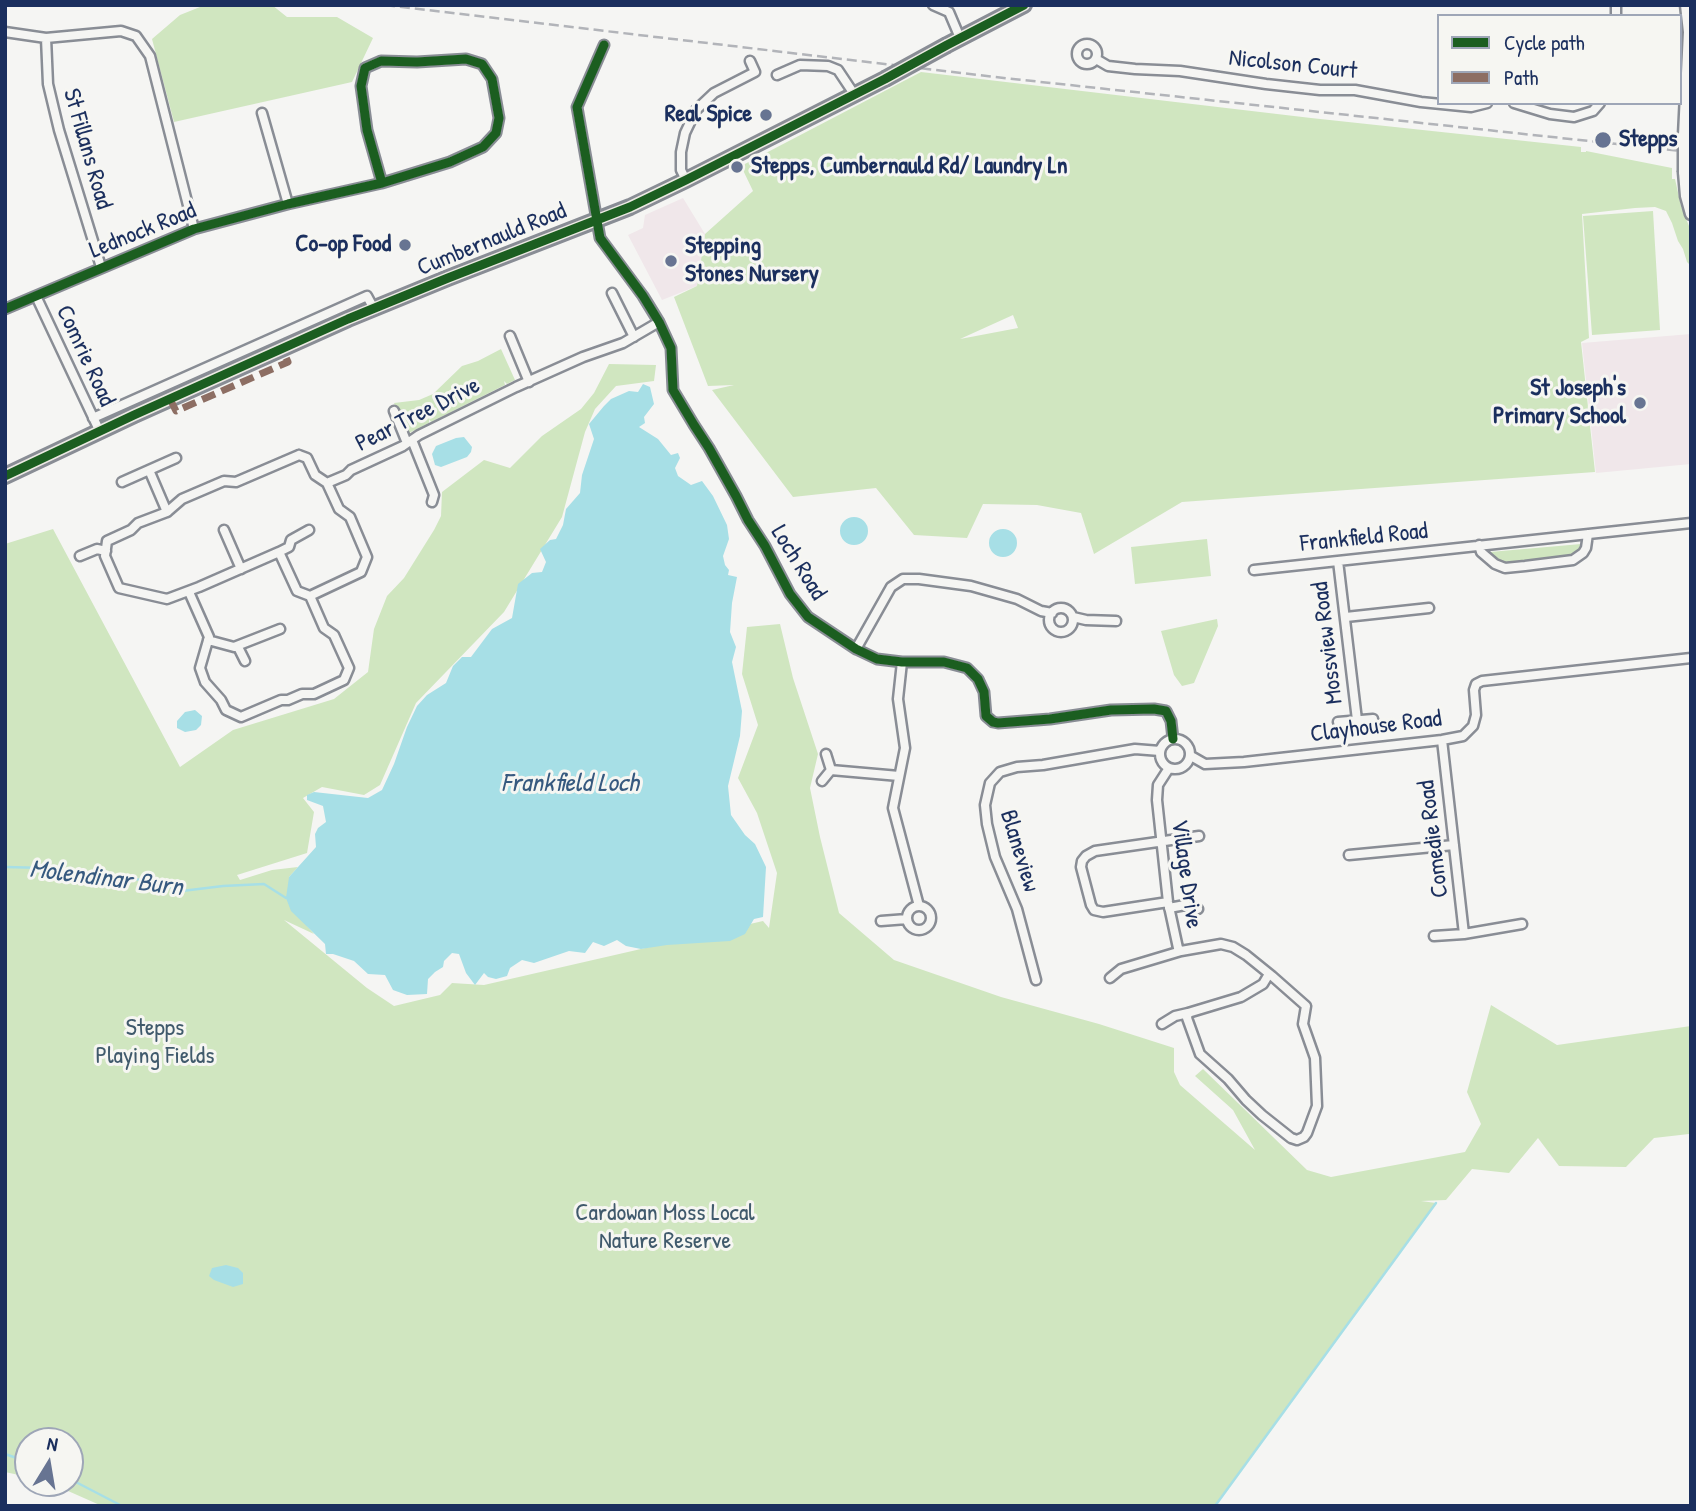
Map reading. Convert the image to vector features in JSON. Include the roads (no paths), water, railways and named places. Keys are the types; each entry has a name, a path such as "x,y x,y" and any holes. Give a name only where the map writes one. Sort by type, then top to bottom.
{"main road":[{"name":"Cumbernauld Road","path":"5,476 134,415 374,309 630,207 885,79 1024,5"}],"street":[{"path":"933,5 949,12 960,38"},
{"path":"1686,5 1689,32 1684,172 1691,214"},
{"path":"5,32 46,38 121,31 136,36 150,56 194,229"},
{"name":"St Fillans Road","path":"46,38 48,84 58,130 102,267"},
{"name":"Loch Road","path":"604,45 577,107 600,238 659,322 671,348 673,390 709,448 790,594 808,617 856,649 877,659 944,662 967,668 978,679 984,692 986,716 993,722 1050,719 1111,710 1154,709 1166,711 1174,739"},
{"path":"466,59 482,64 492,79 499,118 496,133 483,147 450,162 382,183 367,130 360,86 365,68 382,61 466,59"},
{"name":"Nicolson Court","path":"1096,59 1108,66 1180,71 1320,90 1355,90 1437,104"},
{"path":"686,180 681,170 681,152 685,133 696,110 714,93 755,72 750,61"},
{"path":"777,75 800,65 828,66 838,70 854,94"},
{"name":"Nicolson Court","path":"1451,105 1479,105"},
{"path":"1521,105 1550,114 1574,117 1593,111 1598,105"},
{"path":"262,113 288,204"},
{"name":"Lednock Road","path":"5,309 194,229 382,183"},
{"path":"612,293 634,337"},
{"name":"Comrie Road","path":"36,296 100,432"},
{"path":"93,418 368,296 374,309"},
{"name":"Pear Tree Drive","path":"327,483 529,382 583,357 623,343 659,322"},
{"path":"510,336 529,382"},
{"path":"394,411 434,495 432,502"},
{"path":"309,530 291,540 289,547 279,552 167,599 119,588 105,556 107,541 131,530 138,523 167,512 182,499 224,481 236,482 299,455 307,458 315,475 327,483 339,509 351,517 367,557 362,572 310,596"},
{"path":"122,482 176,458"},
{"path":"149,470 167,512"},
{"name":"Frankfield Road","path":"1254,570 1691,523"},
{"path":"223,530 241,569"},
{"path":"1479,545 1481,552 1495,564 1504,568 1525,566 1573,560 1586,548 1587,534"},
{"path":"80,556 97,549 106,551"},
{"path":"189,592 209,637 200,668 205,682 226,710 241,717 281,700 302,694 314,694 344,680 349,668 334,635 324,628 310,596 297,591 279,552"},
{"name":"Mossview Road","path":"1338,561 1357,720"},
{"path":"856,649 891,587 903,579 971,586 1017,599 1041,611 1052,613"},
{"path":"1062,608 1069,611 1073,617 1072,625 1067,630 1056,630 1051,624 1054,610 1062,608"},
{"path":"1346,617 1429,608"},
{"path":"1073,617 1115,621"},
{"path":"208,640 238,647 281,629"},
{"path":"238,647 244,661"},
{"name":"Clayhouse Road","path":"1191,756 1205,764 1244,762 1463,736 1473,726 1476,715 1475,684 1482,681 1691,658"},
{"path":"902,662 898,699 905,748 894,808 919,906"},
{"name":"Mossview Road","path":"1338,722 1373,719"},
{"path":"1174,739 1186,743 1191,756 1188,764 1175,770 1161,761 1160,751 1161,747 1174,739"},
{"name":"Comedie Road","path":"1442,740 1464,934"},
{"name":"Blaneview","path":"1036,980 1017,909 995,858 987,824 985,805 990,783 1000,772 1017,767 1135,749 1160,751"},
{"path":"826,754 831,770"},
{"name":"Village Drive","path":"1169,768 1158,785 1157,792 1168,905 1178,948 1181,951 1221,944 1233,947 1306,1006 1303,1024 1314,1058 1317,1106 1307,1133 1301,1139 1292,1138 1262,1115 1228,1079 1199,1054 1188,1022 1188,1013"},
{"path":"831,770 899,776"},
{"path":"822,780 831,770"},
{"path":"1198,909 1185,905 1168,905 1103,912 1094,910 1081,867 1086,856 1095,851 1199,836"},
{"path":"1349,855 1454,845"},
{"path":"919,906 926,908 931,915 928,927 924,929 916,930 909,926 906,919 911,908 919,906"},
{"path":"881,921 906,919"},
{"path":"1434,936 1522,924"},
{"path":"1110,978 1121,968 1181,951"},
{"path":"1162,1024 1175,1016 1241,998 1263,984 1269,974"}],"water":[{"name":"Frankfield Loch","path":"643,384 650,387 654,404 644,417 645,423 639,427 658,439 671,455 678,453 680,458 675,468 678,476 691,485 702,481 713,496 727,525 729,539 723,556 729,570 728,575 737,577 730,632 736,647 732,662 742,711 740,736 728,786 731,815 755,844 766,867 763,917 754,919 745,934 730,941 641,949 626,946 617,940 604,946 593,942 585,953 569,951 534,963 522,960 510,968 507,976 496,979 484,973 475,985 466,973 459,954 452,953 444,961 443,967 428,979 427,994 407,995 393,990 385,975 368,974 354,961 326,954 325,944 291,911 286,898 289,877 316,847 315,834 326,822 323,806 307,800 307,795 314,792 368,798 382,790 417,706 427,695 446,683 453,666 462,657 471,657 492,629 512,618 518,584 532,573 542,572 546,562 540,549 550,540 556,539 563,525 566,509 580,493 582,475 594,439 589,424 611,399 629,391 638,392"},
{"path":"464,437 472,447 467,457 441,467 435,465 432,454 436,446"},
{"path":"854,517 864,521 868,531 864,541 854,545 844,541 840,531 844,521"},
{"path":"1003,529 1013,533 1017,543 1013,553 1003,557 993,553 989,543 993,533"},
{"path":"195,710 202,716 201,725 196,730 185,732 177,728 177,721 185,712"},
{"path":"226,1265 238,1268 243,1273 243,1284 233,1287 209,1276 212,1268"}],"waterway":[{"name":"Molendinar Burn","path":"5,867 105,874 182,891 264,884 286,898"},
{"path":"1215,1506 1436,1203"},
{"path":"5,1454 14,1457"},
{"path":"84,1486 122,1506"}],"railway":[{"path":"385,5 995,77 1691,152"}],"place":[{"name":"Real Spice","path":"766,115"},
{"name":"Stepps","path":"1603,140"},
{"name":"Stepps, Cumbernauld Rd/ Laundry Ln","path":"737,167"},
{"name":"Co-op Food","path":"405,245"},
{"name":"Stepping Stones Nursery","path":"671,261"},
{"name":"St Joseph's Primary School","path":"1640,403"}],"park label":[{"name":"Stepps Playing Fields","path":"155,1043"},
{"name":"Cardowan Moss Local Nature Reserve","path":"665,1228"}]}
